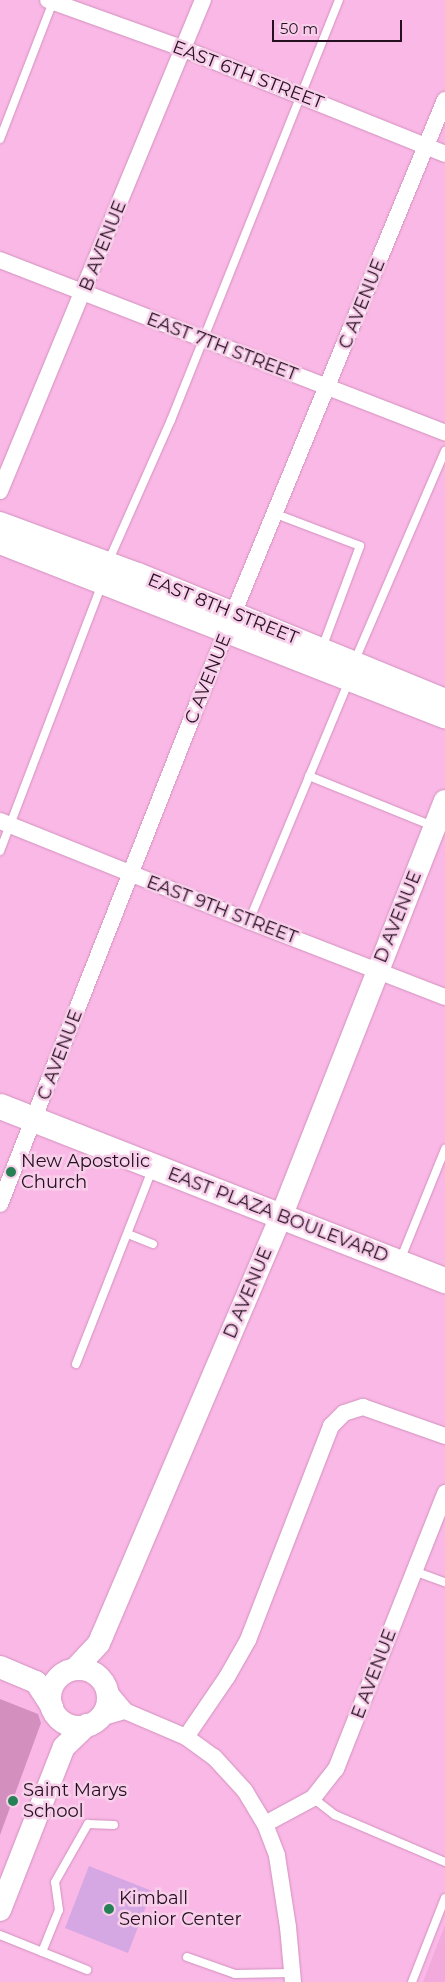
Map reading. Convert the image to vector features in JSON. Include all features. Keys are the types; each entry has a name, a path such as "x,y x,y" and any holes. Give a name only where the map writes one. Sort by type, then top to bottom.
{"main road":[{"name":"EAST PLAZA BOULEVARD","path":"0,1106 445,1280"}],"street":[{"name":"B AVENUE","path":"0,491 84,293 203,0"},
{"name":"EAST 6TH STREET","path":"51,1 184,49 445,154"},
{"name":"C AVENUE","path":"0,1204 35,1120 230,623 445,100"},
{"name":"EAST 7TH STREET","path":"0,260 445,433"},
{"name":"EAST 8TH STREET","path":"0,523 105,573 230,623 352,671 445,700"},
{"name":"EAST 8TH STREET","path":"0,543 105,573"},
{"name":"EAST 8TH STREET","path":"230,623 321,650 352,671 445,717"},
{"name":"D AVENUE","path":"69,1671 99,1643 281,1217 377,969 445,801"},
{"name":"EAST 9TH STREET","path":"5,823 249,921 445,996"},
{"path":"186,1737 227,1677 248,1640 331,1426 344,1413 363,1407 445,1436"},
{"name":"E AVENUE","path":"264,1824 313,1798 336,1769 445,1493"},
{"name":"D AVENUE","path":"99,1643 103,1684"},
{"path":"0,1667 37,1683 54,1711 73,1726 93,1721 124,1709"},
{"path":"37,1683 69,1671 90,1671 124,1709 186,1737 214,1757 245,1791 264,1824 277,1856 288,1927 293,1978"},
{"path":"64,1747 54,1711 52,1688 69,1671"},
{"path":"0,1910 64,1747 105,1710 108,1701 103,1684"}],"lane":[{"path":"0,850 5,823 105,573 203,340 339,0"},
{"path":"0,139 51,1"},
{"path":"249,921 445,451"},
{"path":"276,514 360,546 321,650"},
{"path":"309,776 435,826"},
{"path":"399,1263 445,1149"},
{"path":"76,1364 153,1166"},
{"path":"128,1234 153,1244"},
{"path":"414,1571 445,1582"},
{"path":"313,1798 335,1815 445,1862"},
{"path":"42,1952 59,1910 55,1882 78,1840 88,1824 114,1825"},
{"path":"412,1982 445,1898"},
{"path":"0,1935 87,1970"},
{"path":"187,1957 235,1974 293,1978"}],"shaded area":[{"path":"0,1699 38,1714 41,1723 0,1835"},
{"path":"445,1925 445,1982 423,1982"}],"building":[{"name":"Kimball Senior Center","path":"89,1866 152,1891 128,1953 65,1928"}],"place":[{"name":"New Apostolic Church","path":"11,1172"},
{"name":"Saint Marys School","path":"13,1801"},
{"name":"Kimball Senior Center","path":"109,1909"}]}
